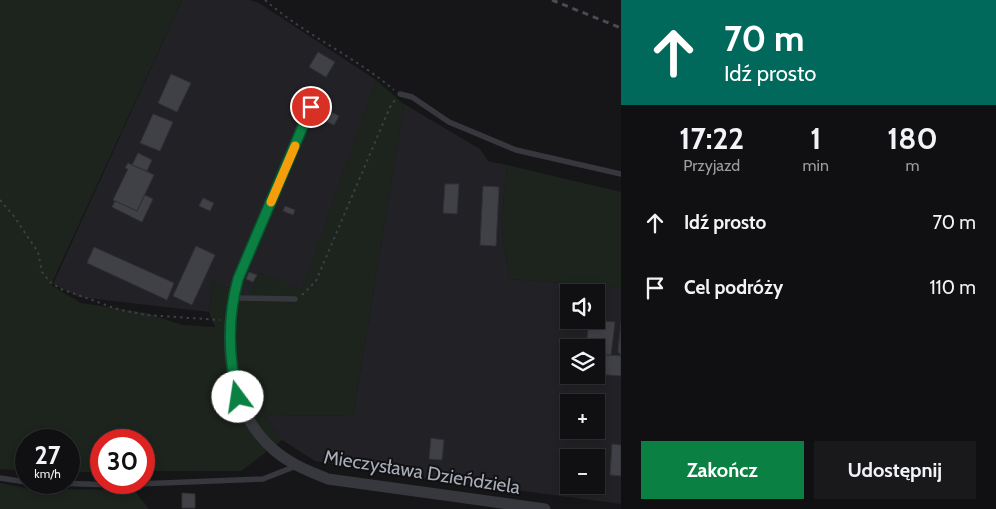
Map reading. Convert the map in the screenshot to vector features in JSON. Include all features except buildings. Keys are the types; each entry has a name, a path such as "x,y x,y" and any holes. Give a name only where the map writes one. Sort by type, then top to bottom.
{"street":[{"name":"Mieczysława Dzieńdziela","path":"238,279 230,321 231,370 238,397 252,425 273,450 296,466 328,479 545,509"}],"lane":[{"path":"400,94 412,97 449,122 516,150 621,174"},
{"path":"238,279 311,107"},
{"path":"233,298 295,299"},
{"path":"80,484 113,485 263,479 296,466"},
{"path":"0,478 15,480"}],"path":[{"path":"266,0 279,12 340,53 361,64 400,94 390,107 316,281 307,292 295,299"},
{"path":"0,200 13,215 38,252 42,272 50,282 61,289 120,310 147,316 230,321"}],"shaded area":[{"path":"0,0 182,0 51,285 81,303 147,313 182,325 215,327 209,312 212,281 249,296 260,273 302,289 376,80 404,104 353,416 264,415 282,440 241,471 155,471 155,429 90,429 90,472 80,472 80,429 15,429 15,470 0,469"},
{"path":"182,0 249,0 259,3 376,80 302,290 260,273 249,297 212,281 209,312 79,297 53,284"},
{"path":"404,104 480,149 488,161 507,165 501,224 509,279 579,284 560,284 560,329 605,329 605,286 621,287 621,504 386,473 315,461 282,440 264,415 353,416"},
{"path":"507,165 621,192 621,287 605,286 605,284 509,279 501,224"},
{"path":"0,483 15,486 15,494 80,494 80,489 90,490 90,494 137,494 149,509 0,509"}],"railway":[{"path":"552,0 621,28"}],"slow traffic":[{"path":"271,202 295,146"}],"route":[{"path":"238,397 231,370 229,342 233,298 238,279 311,107"}]}
